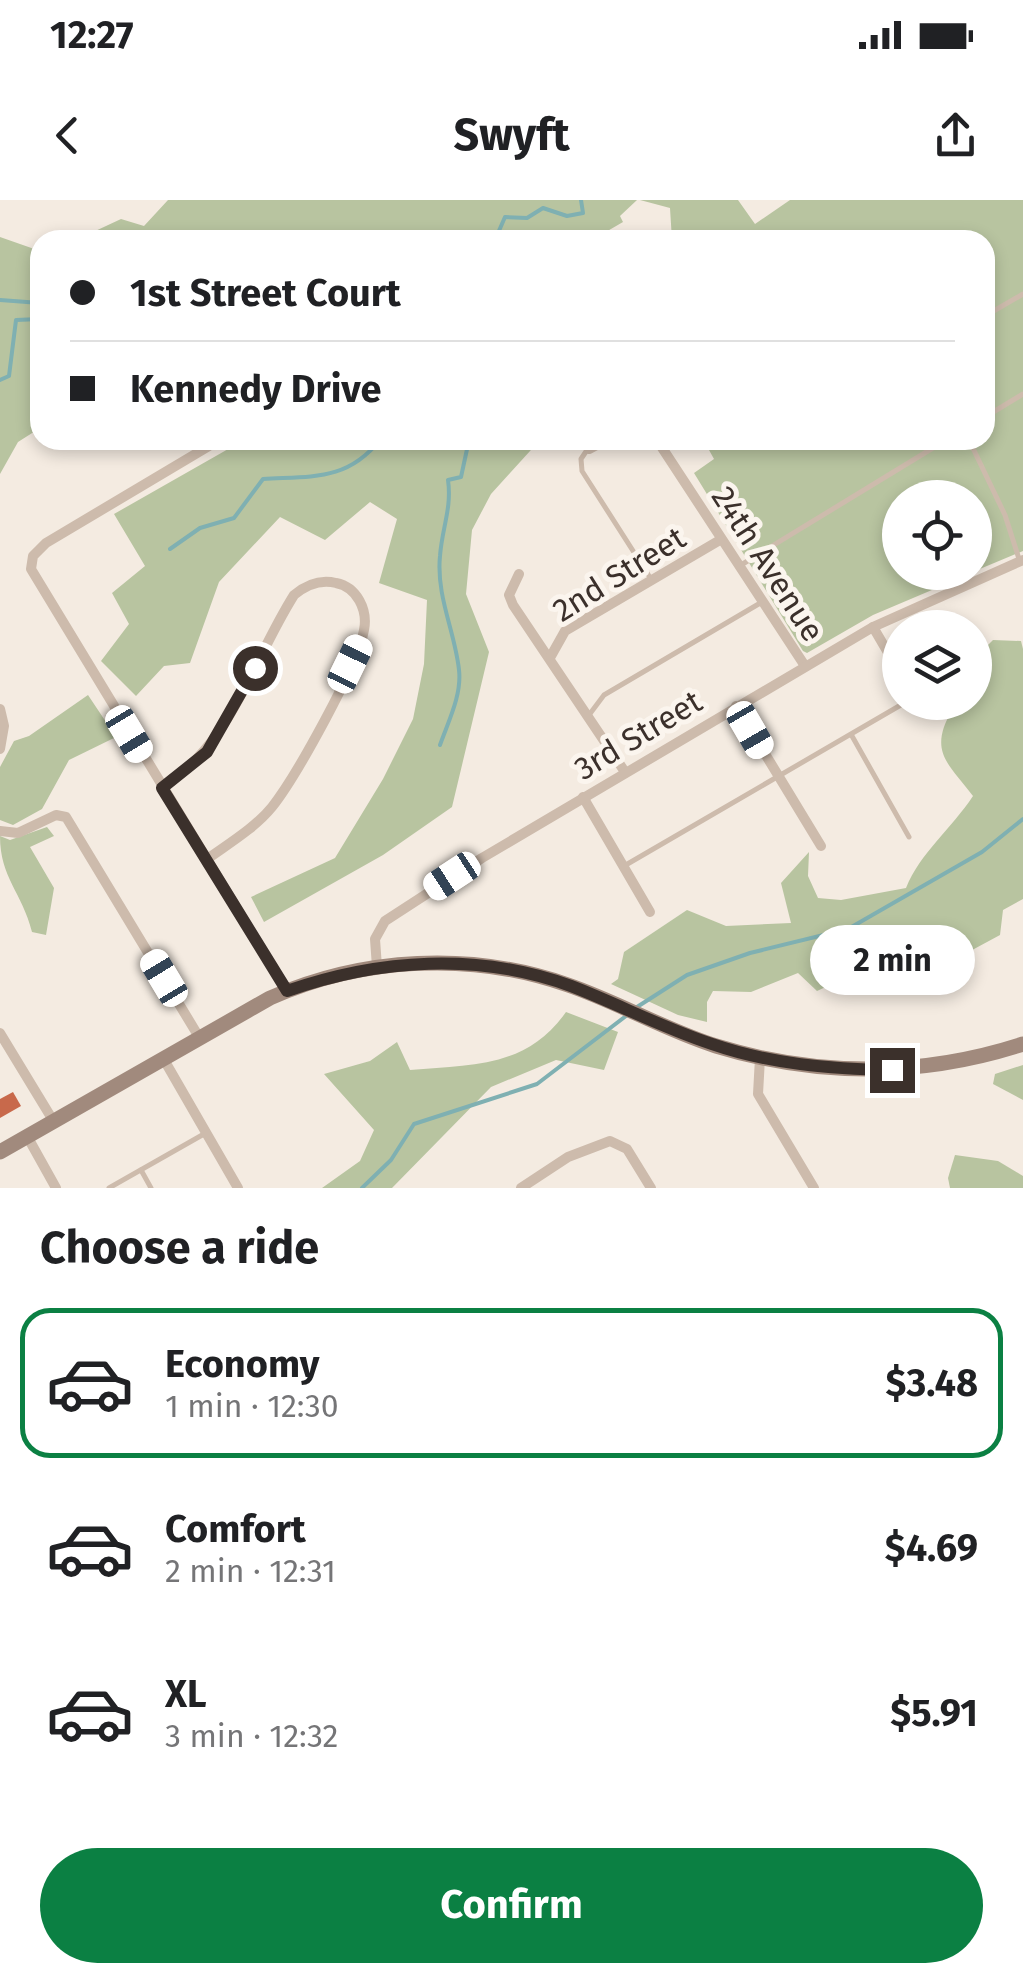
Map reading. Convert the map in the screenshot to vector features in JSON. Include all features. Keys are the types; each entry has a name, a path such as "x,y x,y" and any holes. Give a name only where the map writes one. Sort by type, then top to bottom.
{"street":[{"path":"202,450 46,542 31,562 33,574 287,991"},
{"name":"24th Avenue","path":"663,450 805,666"},
{"name":"2nd Street","path":"551,656 565,631 720,540"},
{"name":"3rd Street","path":"377,967 375,940 385,921 583,797 874,627 1022,561"},
{"path":"519,574 510,599 625,772"},
{"path":"162,788 191,768 216,740 294,595 316,582 345,585 356,594 365,618 350,664 276,801 261,818 206,860"},
{"path":"874,627 882,641"},
{"path":"736,706 822,846"},
{"path":"0,709 4,726 0,749"},
{"path":"583,797 650,912"},
{"path":"0,831 18,832 56,814 66,818 199,1037"},
{"path":"0,1152 287,991 377,967 462,964 538,976 703,1041 760,1058 826,1068 892,1070 970,1059 1023,1044"},
{"path":"0,1033 54,1122"},
{"path":"164,1058 238,1188"},
{"path":"760,1058 758,1094 814,1188"},
{"path":"27,1136 56,1188"},
{"path":"521,1188 592,1145 616,1142 628,1150 651,1188"}],"lane":[{"path":"995,310 1023,294"},
{"path":"995,411 1023,394"},
{"path":"588,450 581,459 582,471 652,580"},
{"path":"739,566 930,450"},
{"path":"974,450 1022,561"},
{"path":"589,716 604,695 762,602"},
{"path":"624,866 882,717"},
{"path":"852,736 909,837"},
{"path":"109,1188 206,1133"},
{"path":"141,1170 151,1188"}],"green space":[{"path":"168,200 637,200 620,216 623,222 609,230 97,230 121,219 144,226"},
{"path":"640,200 738,200 755,224 790,200 1023,200 1023,551 992,564 992,480 882,480 882,590 932,590 882,610 807,653 803,651 694,473 714,459 709,450 995,450 995,230 671,230 670,208"},
{"path":"0,237 30,248 30,434 18,442 0,474"},
{"path":"226,450 531,450 491,494 472,530 466,594 489,652 452,807 383,855 264,922 251,897 335,858 383,779 413,719 424,664 427,600 379,583 397,519 370,502 325,540 280,517 219,582 190,663 164,666 136,696 101,661 129,624 112,593 145,566 114,514"},
{"path":"992,641 1021,641 1023,649 1023,899 1003,910 1000,935 950,962 936,943 910,925 881,938 884,970 871,966 817,991 798,973 751,992 713,991 707,1002 707,1022 678,1015 611,984 618,979 624,952 687,910 726,926 791,923 781,883 809,852 808,876 818,898 841,900 906,888 919,863 973,796 944,756 942,737 947,720 992,720"},
{"path":"88,695 116,737 69,760 42,809 13,825 0,820 0,767 14,741 29,736"},
{"path":"47,827 54,836 30,847 54,888 46,935 32,932 7,874 0,836 10,840"},
{"path":"566,1012 618,1032 604,1070 556,1060 491,1087 392,1188 322,1188 360,1161 374,1130 324,1074 370,1061 397,1042 410,1070 496,1060 534,1044"},
{"path":"1023,1065 1023,1100 993,1084 995,1074"},
{"path":"955,1155 998,1161 1023,1176 1023,1188 950,1188 948,1178"}],"building":[{"path":"13,1092 21,1106 0,1118 0,1099"}],"waterway":[{"path":"499,230 505,217 527,218 543,208 567,216 583,213 581,200"},
{"path":"0,300 30,302"},
{"path":"0,380 9,376 16,320 30,319"},
{"path":"170,549 200,528 234,518 263,479 328,474 355,463 371,450"},
{"path":"440,745 454,708 459,679 443,600 440,556 448,509 448,480 461,477 467,450"},
{"path":"637,1007 687,975 750,953 848,929 982,852 1023,819"},
{"path":"362,1188 391,1160 414,1124 537,1084 626,1016"}],"route":[{"path":"255,668 207,752 162,788 287,991 316,980 377,967 423,963 512,970 568,985 714,1045 760,1058 826,1068 892,1070"}]}
